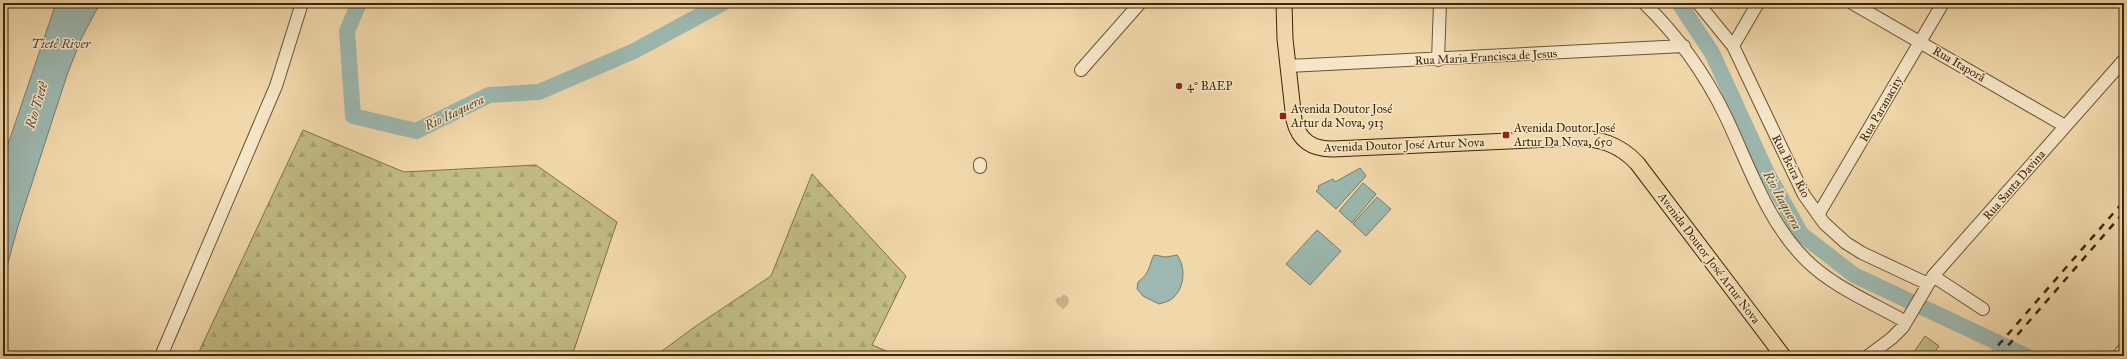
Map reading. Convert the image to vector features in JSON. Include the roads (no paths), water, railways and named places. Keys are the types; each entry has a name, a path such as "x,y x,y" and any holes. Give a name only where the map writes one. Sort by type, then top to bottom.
{"main road":[{"name":"Avenida Doutor José Artur Nova","path":"1282,4 1296,127 1301,138 1315,148 1333,149 1586,138 1608,142 1624,150 1651,180 1783,356"}],"street":[{"path":"160,356 276,86 302,3"},
{"path":"1080,70 1140,3"},
{"path":"1438,60 1440,3"},
{"path":"1644,3 1684,46 1714,93 1772,217 1798,252 1815,268 1828,277 1908,318"},
{"name":"Rua Beira Rio","path":"1698,3 1733,46 1804,195 1832,232 1862,253 1983,309"},
{"path":"1733,46 1758,3"},
{"name":"Rua Itaporâ","path":"1852,3 2065,126"},
{"name":"Rua Paranacity","path":"1818,215 1943,3"},
{"name":"Rua Maria Francisca de Jesus","path":"1288,66 1438,60 1684,46"},
{"name":"Rua Santa Davina","path":"1868,356 1892,338 1908,318 1928,284 2124,60"}],"water":[{"name":"Tietê River","path":"56,3 98,3 97,9 82,37 67,75 18,226 3,281 3,159"},
{"path":"1360,168 1366,176 1336,209 1316,191 1319,189 1318,186 1333,179 1335,182"},
{"path":"1363,183 1376,194 1352,223 1339,211"},
{"path":"1377,197 1391,209 1366,236 1353,224"},
{"path":"1317,230 1341,251 1310,285 1286,264"},
{"path":"1154,255 1166,257 1177,255 1183,271 1182,283 1177,293 1170,300 1159,304 1143,296 1137,289 1138,282 1147,272"}],"waterway":[{"name":"Rio Itaquera","path":"359,3 347,31 353,116 416,131 489,95 539,92 634,51 723,3"},
{"name":"Rio Itaquera","path":"1679,3 1712,53 1767,173 1801,234 1854,275 2026,356"}],"tunnel":[{"path":"1059,305 1063,301 1060,299"}],"railway":[{"path":"1989,356 2124,201"},
{"path":"1999,356 2124,212"}],"place":[{"name":"4º BAEP","path":"1179,86"},
{"name":"Avenida Doutor José Artur da Nova, 913","path":"1283,116"},
{"name":"Avenida Doutor José Artur Da Nova, 650","path":"1506,135"}],"water label":[{"name":"Rio Tietê","path":"36,105"}]}
